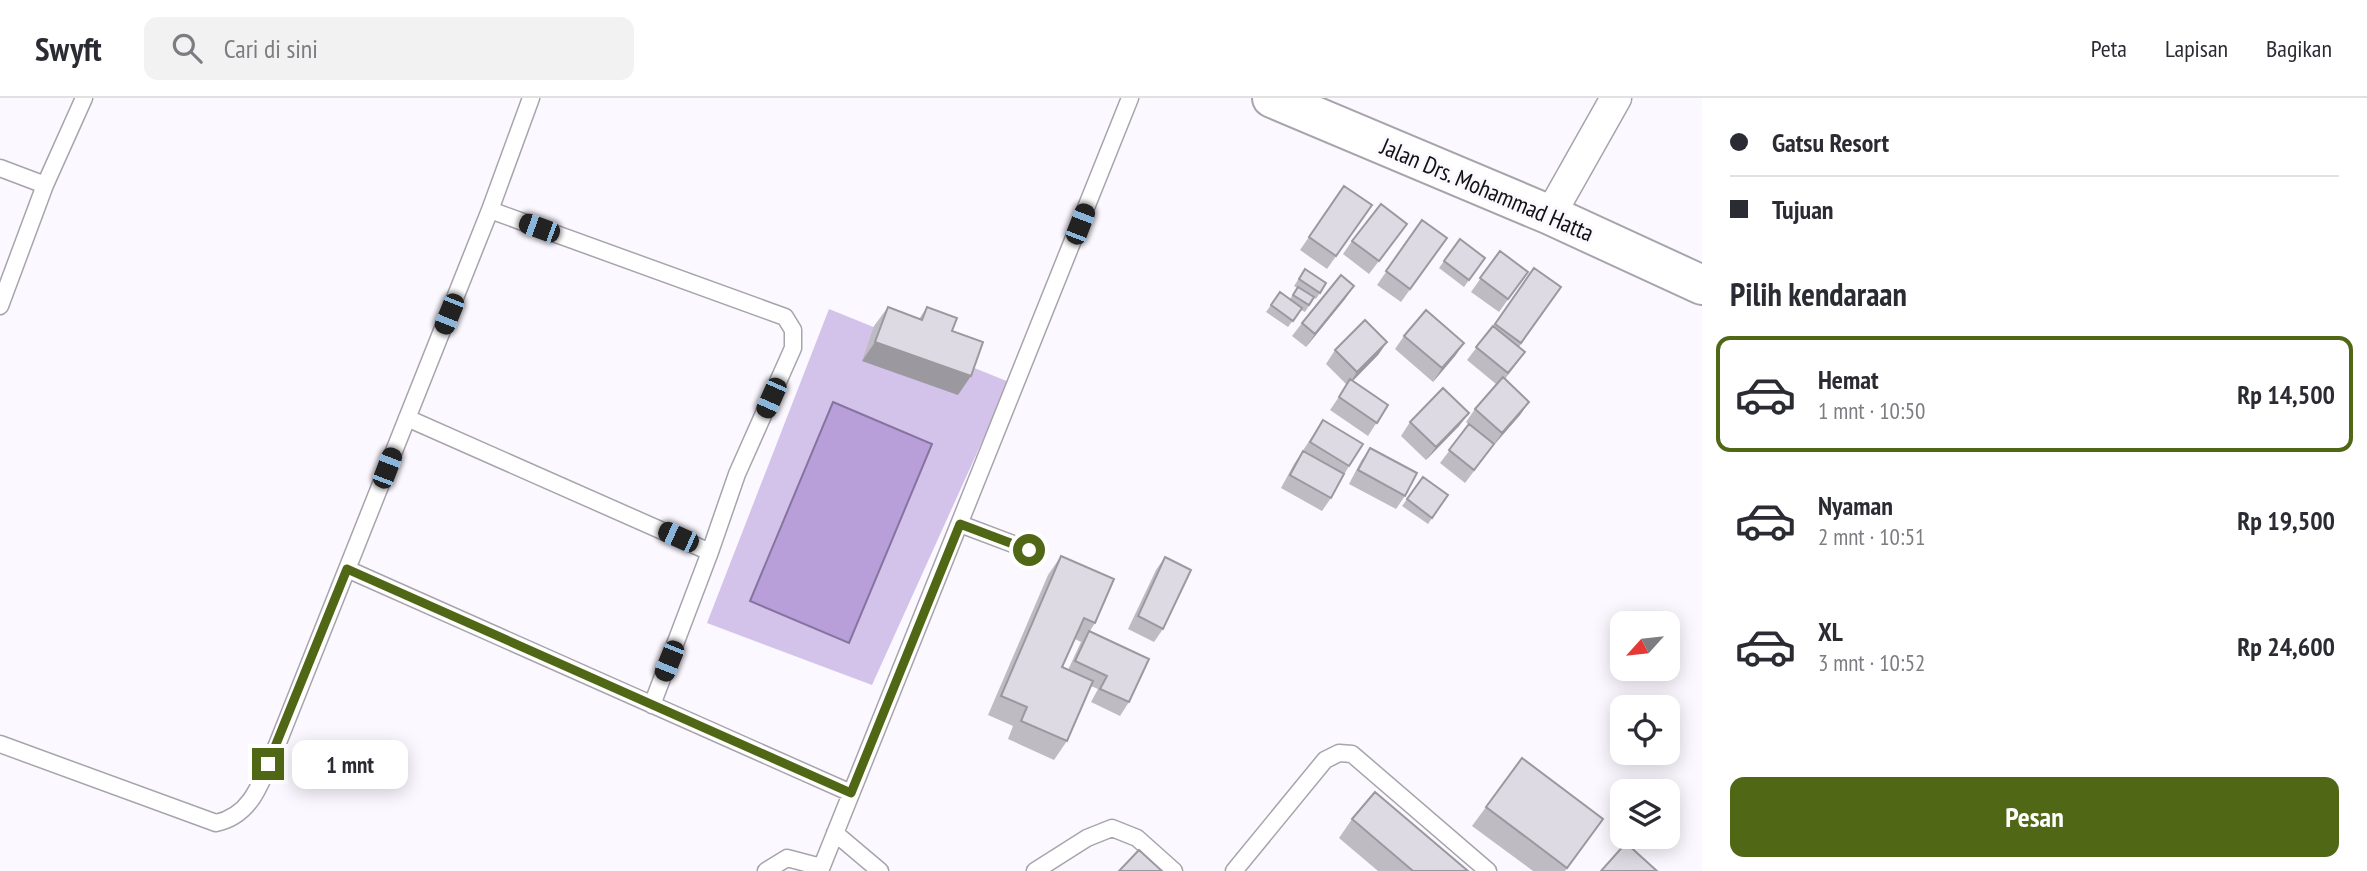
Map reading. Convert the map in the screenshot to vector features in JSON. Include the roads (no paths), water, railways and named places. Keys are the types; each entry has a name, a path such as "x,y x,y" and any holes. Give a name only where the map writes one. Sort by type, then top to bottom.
{"main road":[{"name":"Jalan Drs. Mohammad Hatta","path":"1272,98 1550,215 1702,285"}],"street":[{"path":"1550,215 1616,98"}],"lane":[{"path":"0,306 45,185 84,98"},
{"path":"766,871 787,858 820,869 1130,98"},
{"path":"0,744 216,823 235,819 251,802 277,745 490,210 526,100"},
{"path":"0,168 45,185"},
{"path":"490,210 785,317 793,330 793,348 737,474 652,705"},
{"path":"407,418 710,552"},
{"path":"960,524 1029,550"},
{"path":"347,569 851,793"},
{"path":"1234,871 1325,760 1339,753 1352,754 1489,871"},
{"path":"1035,871 1087,838 1112,828 1137,838 1174,871"},
{"path":"835,833 880,871"}]}
